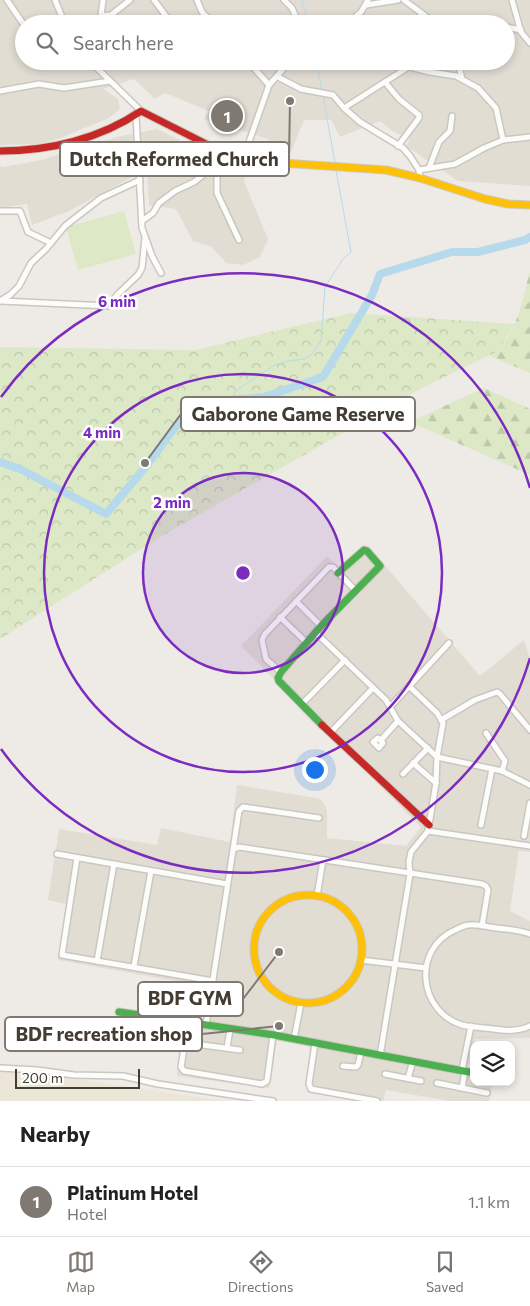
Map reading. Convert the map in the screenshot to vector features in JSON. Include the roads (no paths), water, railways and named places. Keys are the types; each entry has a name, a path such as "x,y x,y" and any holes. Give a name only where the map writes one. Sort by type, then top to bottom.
{"street":[{"path":"7,0 17,15"},
{"path":"55,0 61,15"},
{"path":"103,0 106,15"},
{"path":"108,15 130,0"},
{"path":"154,0 165,15"},
{"path":"197,0 205,15"},
{"path":"284,0 292,8 295,15"},
{"path":"358,15 367,2 398,0"},
{"path":"404,0 424,14"},
{"path":"512,0 521,30 524,37 530,43"},
{"path":"515,29 521,30"},
{"path":"99,70 139,113 228,155 244,159 291,164 386,170 420,178 485,199 508,204 530,205"},
{"path":"256,70 269,85"},
{"path":"244,159 269,85 283,70"},
{"path":"344,108 404,70"},
{"path":"423,70 452,74 478,88 496,108 503,140"},
{"path":"460,70 462,79"},
{"path":"278,76 301,89 331,94 360,122 398,146 410,156 419,170 420,178"},
{"path":"0,91 39,84 64,88 110,81"},
{"path":"385,82 396,95 419,115 398,146"},
{"path":"0,151 25,151 49,147 103,130 139,113"},
{"path":"139,113 142,221 145,238 161,273"},
{"path":"430,168 439,142 450,131 452,116"},
{"path":"419,170 456,164 484,148 503,140 530,137"},
{"path":"142,221 159,203 175,191 194,182 228,155"},
{"path":"217,164 217,193 239,240"},
{"path":"0,301 19,286 31,262 66,226 101,198 140,180"},
{"path":"0,211 20,211 28,232 51,243"},
{"path":"0,301 109,306 117,295 138,275 142,268 145,238"},
{"path":"338,572 362,551 367,551 380,567 321,626 281,672 278,678 279,681 428,828 530,846"},
{"path":"281,672 267,662 262,640 280,617 329,567 333,567 355,590"},
{"path":"296,601 321,626"},
{"path":"280,617 308,643"},
{"path":"316,633 390,706 398,721 437,757 502,771 530,785"},
{"path":"390,706 448,643"},
{"path":"302,704 345,660"},
{"path":"380,1056 410,874 409,862 411,852 428,828 436,783 437,757 443,723 437,713 409,686"},
{"path":"330,733 373,688"},
{"path":"442,720 475,700 497,692 530,730"},
{"path":"381,740 398,721"},
{"path":"486,733 505,761 502,771"},
{"path":"403,774 428,748"},
{"path":"413,763 436,783"},
{"path":"481,825 492,769"},
{"path":"524,836 530,803"},
{"path":"206,1025 239,811 244,807 319,818"},
{"path":"234,848 239,847 486,886 488,890 482,926"},
{"path":"57,854 227,884"},
{"path":"77,858 62,955 213,981"},
{"path":"317,896 323,860"},
{"path":"97,961 114,864"},
{"path":"134,966 151,871"},
{"path":"304,895 317,896 336,904 352,918 360,938 361,960 358,971 344,990 324,1001 312,1004 301,1003 278,995 265,982 256,966 254,941 257,929 271,909 292,897 304,895"},
{"path":"530,934 514,930 469,925 450,932 442,938 430,953 425,981 427,991 436,1008 462,1025 506,1030 516,1030 530,1026"},
{"path":"361,960 426,968"},
{"path":"294,1039 301,1003"},
{"path":"119,1012 273,1035 470,1072"},
{"path":"188,1022 182,1070 262,1084 266,1082 273,1035"},
{"path":"462,1088 472,1026"},
{"path":"227,1048 230,1029"},
{"path":"315,1043 309,1084 311,1089 377,1100"},
{"path":"195,1044 240,1050"},
{"path":"343,1066 358,1066 361,1052"},
{"path":"408,1078 413,1061"},
{"path":"0,1068 74,1075 123,1076 158,1084 273,1101"},
{"path":"384,1074 421,1081"},
{"path":"437,1083 487,1093"}],"waterway":[{"path":"302,0 306,15"},
{"path":"318,70 322,90"},
{"path":"323,96 335,163"},
{"path":"230,400 237,390 275,365 305,359 312,354 321,341 325,287 343,259 351,252 336,170"},
{"path":"0,462 20,469 106,514 143,470 193,403 264,397 323,377 372,295 380,274 452,252 478,252 530,237"}],"place":[{"name":"Dutch Reformed Church","path":"290,101"},
{"name":"Platinum Hotel","path":"227,116"},
{"name":"Gaborone Game Reserve","path":"145,463"},
{"name":"BDF GYM","path":"279,952"},
{"name":"BDF recreation shop","path":"279,1026"}]}
